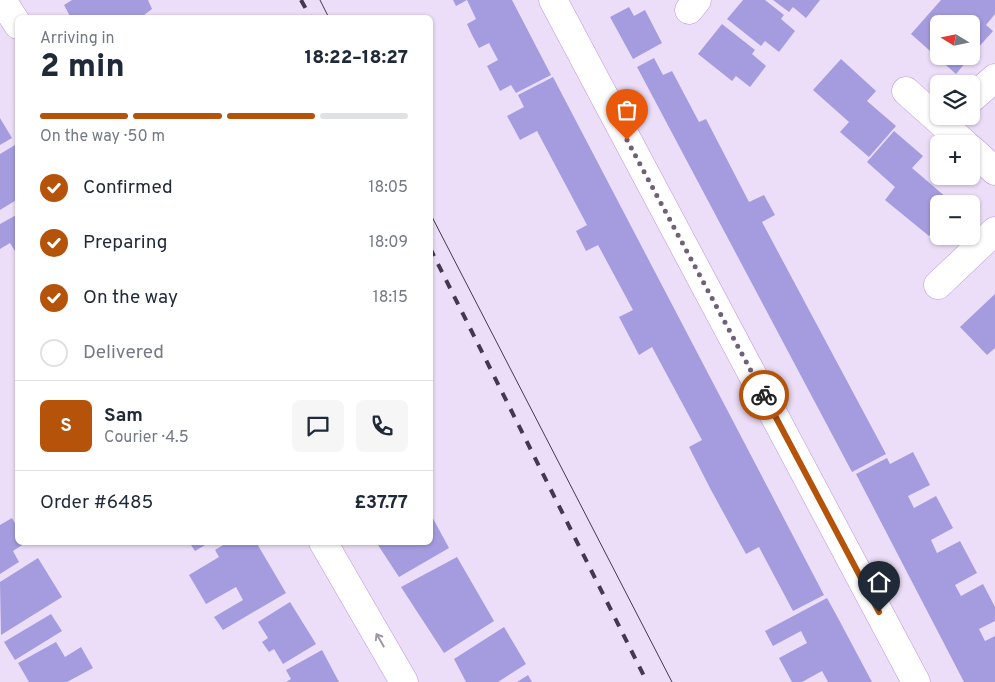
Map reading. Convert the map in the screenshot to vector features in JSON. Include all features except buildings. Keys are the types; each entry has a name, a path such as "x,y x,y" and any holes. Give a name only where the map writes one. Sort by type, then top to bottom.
{"street":[{"path":"2,0 15,20"},
{"path":"553,0 916,682"},
{"path":"980,91 995,78"},
{"path":"906,91 930,108"},
{"path":"980,157 995,171"},
{"path":"938,285 995,231"},
{"path":"325,545 404,682"}],"tram line":[{"path":"320,0 328,15"},
{"path":"433,219 672,682"}],"railway":[{"path":"301,0 309,15"},
{"path":"433,254 647,682"}],"way so far":[{"path":"627,140 764,395"}],"route":[{"path":"764,395 879,612"}]}
